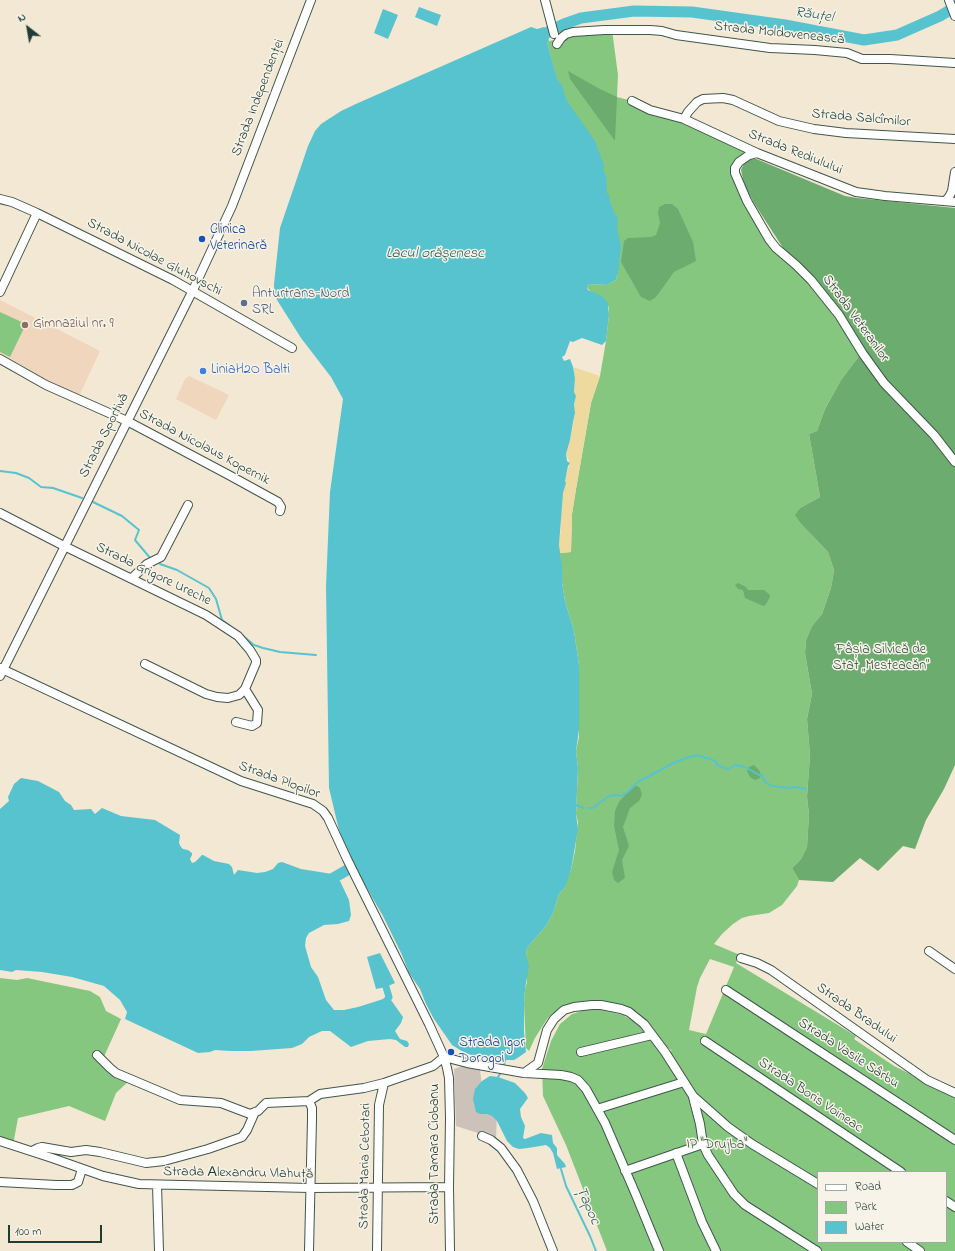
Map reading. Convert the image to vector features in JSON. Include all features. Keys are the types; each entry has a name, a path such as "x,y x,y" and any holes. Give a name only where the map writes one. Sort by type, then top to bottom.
{"street":[{"name":"Strada Independenței","path":"232,206 311,0"},
{"path":"545,0 554,34"},
{"path":"949,0 955,16"},
{"name":"Strada Moldovenească","path":"557,44 566,34 573,32 650,30 770,48 841,52 862,59 890,59 955,63"},
{"name":"Strada Salcîmilor","path":"684,119 688,112 698,102 708,98 723,98 733,100 779,121 814,129 846,133 955,139"},
{"name":"Strada Rediulului","path":"632,101 650,110 684,119 758,153 856,192 955,202"},
{"name":"Strada Veteranilor","path":"758,153 749,155 739,162 735,173 747,201 769,239 776,248 806,275 824,295 884,383 934,435 955,462"},
{"path":"945,201 952,191 955,172"},
{"name":"Strada Nicolae Gluhovschi","path":"0,199 12,202 105,245 193,290 292,348"},
{"name":"Strada Sportivă","path":"1,671 193,290 232,206"},
{"path":"0,292 37,213"},
{"name":"Strada Nicolaus Kopernik","path":"0,360 46,385 127,421 278,502 281,507 280,511"},
{"path":"132,578 147,564 161,557 188,505"},
{"name":"Strada Grigore Ureche","path":"0,513 206,615 226,627 238,636 256,660 245,689"},
{"path":"145,664 206,694 224,698 236,696 245,689 258,710 257,723 252,726 236,722"},
{"name":"Strada Plopilor","path":"1,671 241,781 302,800 318,807 328,818 444,1057"},
{"path":"929,951 955,969"},
{"name":"Strada Bradului","path":"741,958 757,963 771,970 927,1080 955,1093"},
{"name":"Strada Vasile Sârbu","path":"726,990 955,1140"},
{"path":"524,1073 538,1062 548,1030 554,1019 564,1010 574,1007 601,1005 629,1012 640,1020 665,1052 693,1096 728,1127 752,1144 817,1183"},
{"path":"581,1052 652,1035"},
{"name":"Strada Boris Voineac","path":"705,1042 900,1171"},
{"path":"98,1055 116,1073 180,1100 221,1103 247,1113 255,1112"},
{"path":"32,1151 42,1147 71,1152 86,1150 146,1163 164,1161 208,1150 242,1136 247,1130 255,1112 266,1103 309,1101 320,1094 364,1088 384,1083 433,1066 444,1057 457,1062 524,1073 561,1075 578,1080 586,1089 598,1109 636,1195 658,1251"},
{"name":"Strada Tamara Ciobanu","path":"444,1057 449,1078 450,1251"},
{"path":"598,1109 684,1082"},
{"name":"Strada Maria Cebotari","path":"377,1251 379,1105 384,1083"},
{"path":"693,1096 703,1144 708,1155 739,1200 817,1251"},
{"path":"309,1101 312,1108 309,1251"},
{"path":"482,1136 491,1140 501,1148 517,1170 534,1201 553,1251"},
{"name":"Strada Аlexandru Vlahuță","path":"0,1141 103,1176 139,1184 310,1188 449,1187"},
{"path":"625,1171 703,1144"},
{"path":"676,1153 702,1222 716,1251"},
{"path":"0,1182 56,1186 72,1185 78,1182 82,1169"},
{"path":"157,1185 159,1251"},
{"path":"908,1243 920,1251"}],"shaded area":[{"name":"Gimnaziul nr. 9","path":"0,300 100,351 79,396 0,356"},
{"path":"189,376 229,395 216,420 176,399 185,379"},
{"path":"463,1066 480,1070 482,1086 497,1108 496,1141 481,1134 456,1126 454,1069"}],"green space":[{"name":"IP \"Drujba\"","path":"612,30 618,75 617,97 632,101 757,153 735,168 742,189 776,248 811,280 862,352 841,380 825,409 817,431 809,434 820,497 800,508 796,515 801,524 828,552 834,570 831,588 822,614 812,626 806,640 805,653 812,694 807,719 810,755 807,797 809,815 807,847 801,859 792,868 799,880 797,886 782,905 769,913 742,918 722,934 714,944 740,955 736,963 856,1036 854,1039 894,1066 955,1096 955,1251 607,1251 566,1145 543,1096 542,1069 551,1041 560,1024 572,1014 585,1010 601,1010 623,1015 634,1022 667,1051 672,1051 666,1046 649,1023 637,1012 618,1004 597,1000 552,1014 535,1038 529,1051 526,1048 524,1004 527,982 527,948 546,926 553,913 559,894 563,890 571,870 575,851 578,822 576,814 578,768 576,751 579,737 579,665 574,631 565,601 560,553 571,552 572,514 576,489 591,403 600,376 609,315 609,307 587,288 589,284 607,285 616,280 617,275 562,100 547,42","holes":["710,959 734,967 706,1034 689,1030 697,987"]},
{"path":"568,71 617,97 615,141 570,79"},
{"name":"Fâșia Silvică de Stat „Mesteacăn“","path":"754,158 845,196 955,208 955,765 944,789 926,820 915,849 903,846 878,871 860,858 833,882 799,880 792,868 801,859 807,847 809,815 807,797 810,755 807,719 812,694 805,653 806,640 812,626 822,614 831,588 834,570 828,552 801,524 795,515 800,508 820,497 809,434 817,431 825,409 841,380 862,352 839,315 785,251 754,203 744,184 741,170 745,161"},
{"path":"665,204 672,204 678,209 693,242 696,261 674,272 656,297 650,301 641,297 621,262 624,241 628,238 651,237 656,235 660,223 658,213 659,207"},
{"path":"0,312 26,324 10,357 0,352"},
{"path":"738,583 746,587 748,590 764,590 770,595 766,604 764,606 745,598 743,590 738,589 735,585"},
{"path":"754,765 759,770 761,775 760,778 755,780 750,777 747,771 749,767"},
{"path":"633,786 640,788 642,795 639,801 630,808 623,827 629,846 622,860 625,878 618,883 614,880 612,872 619,850 614,826 615,811 619,802"},
{"path":"0,978 17,980 27,978 90,991 100,997 106,1011 121,1019 102,1061 131,1079 116,1093 105,1121 69,1106 18,1118 13,1145 0,1141"}],"sand":[{"path":"573,367 600,376 591,403 576,489 572,514 571,552 560,553 560,495 570,463 566,454 575,413 574,404 576,396 574,392 575,378"}],"water":[{"path":"419,7 441,15 437,26 415,17"},
{"path":"383,9 398,15 388,39 374,33"},
{"name":"Lacul orăşenesc","path":"531,27 537,29 544,27 549,41 547,42 557,79 562,85 569,104 595,141 604,165 603,169 606,176 607,193 610,197 609,199 618,220 617,228 621,247 616,280 607,285 589,284 587,288 588,290 602,296 608,303 609,315 606,341 602,345 582,338 573,342 570,341 565,355 562,357 564,361 570,359 573,367 575,378 574,392 576,396 574,404 575,413 566,454 567,461 570,463 568,466 563,493 559,545 565,601 574,631 579,665 579,730 576,751 578,768 576,814 578,829 571,870 567,882 559,894 553,913 546,926 527,948 526,956 529,966 524,1004 526,1052 514,1060 505,1060 475,1056 465,1053 452,1045 434,1019 420,989 409,973 383,916 351,861 339,830 329,788 326,586 330,492 343,399 331,377 301,338 277,300 274,284 280,228 308,146 315,131 321,124 341,111 358,103"},
{"path":"21,778 38,781 59,792 74,810 91,809 95,814 102,808 121,816 155,820 180,835 179,843 183,849 192,853 190,859 192,863 203,855 214,861 229,864 232,867 234,875 238,870 257,873 265,872 273,869 278,863 282,862 301,869 332,874 333,877 336,876 337,881 340,881 349,900 351,915 349,921 338,924 324,925 309,933 306,938 305,946 311,967 318,977 326,1000 334,1010 344,1010 358,1007 383,999 389,993 391,1000 403,1017 401,1023 395,1031 400,1039 407,1041 409,1044 408,1047 405,1047 396,1040 390,1039 368,1041 351,1047 330,1031 322,1031 309,1037 302,1044 292,1048 251,1051 215,1050 198,1053 125,1019 127,1012 120,1000 104,986 72,977 42,972 16,970 12,972 0,970 0,809 9,801 8,797 14,784"},
{"path":"380,953 395,983 376,989 367,957"},
{"path":"490,1076 515,1083 525,1093 528,1098 520,1109 521,1117 525,1126 523,1138 525,1139 541,1133 552,1135 553,1143 557,1148 557,1155 566,1167 557,1169 553,1153 546,1145 519,1149 513,1147 507,1141 497,1121 492,1116 476,1112 473,1099 475,1089 482,1081"}],"waterway":[{"name":"Răuțel","path":"538,45 546,33 564,24 581,18 634,11 692,12 785,25 864,40 897,35 940,16 955,7"},
{"path":"0,471 16,473 29,478 41,487 53,488 82,498"},
{"path":"93,502 122,516 139,530 135,540 151,559"},
{"path":"160,564 177,570 209,588 216,599 222,620 229,625"},
{"path":"242,635 254,645 263,648 280,652 316,655"},
{"path":"589,808 593,808 609,796 621,796 628,792 638,782 675,762 696,755 715,761 717,765 728,769 735,765 745,767 759,775 762,775 765,782 772,786 806,789"},
{"path":"576,805 584,808"},
{"name":"Răuțel","path":"323,884 354,866 358,861"},
{"path":"386,987 389,997"},
{"path":"504,1064 505,1060"},
{"name":"Țapoc","path":"561,1169 566,1186 596,1251"}],"place":[{"name":"Clinica Veterinară","path":"202,239"},
{"name":"Anturtrans-Nord SRL","path":"244,303"},
{"name":"Gimnaziul nr. 9","path":"25,325"},
{"name":"LiniaH2O Balti","path":"203,371"},
{"name":"Strada Igor Dorogoi","path":"451,1052"}]}
